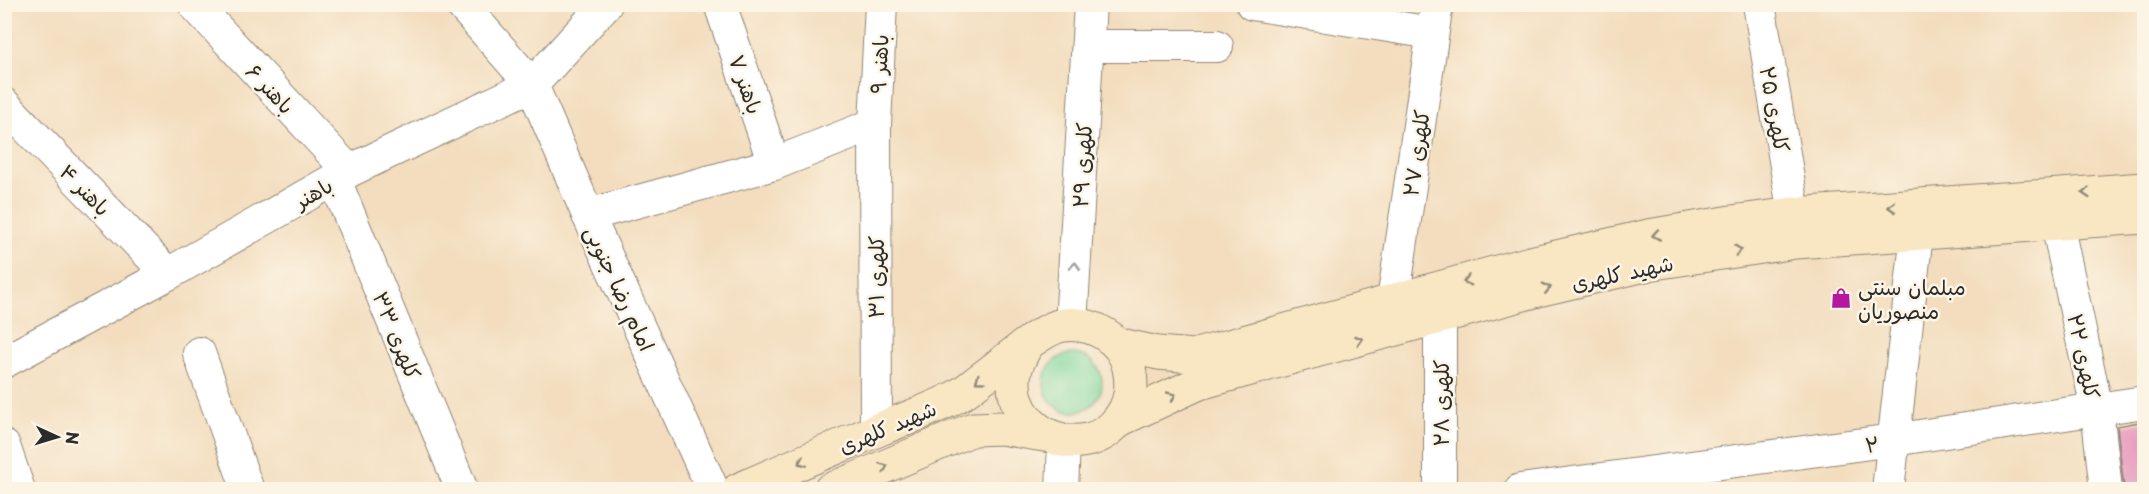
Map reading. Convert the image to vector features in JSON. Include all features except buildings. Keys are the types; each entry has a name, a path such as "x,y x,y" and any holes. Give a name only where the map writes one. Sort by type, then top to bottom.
{"main road":[{"name":"شهید کلهری","path":"1117,344 1158,353 1193,356 1530,263 1648,236 1731,222 1794,214 2145,189"},
{"name":"شهید کلهری","path":"1119,420 1199,383 1538,290 1654,263 1797,242 2145,217"},
{"path":"1082,324 1101,331 1117,344 1128,361 1132,382 1129,402 1119,420 1104,434 1084,441 1054,438 1028,422 1018,405 1014,384 1017,364 1026,346 1042,333 1061,325 1082,324"},
{"name":"شهید کلهری","path":"738,489 958,395 1026,346"},
{"name":"شهید کلهری","path":"830,489 972,429 1001,428 1054,438"}],"street":[{"name":"باهنر ۶","path":"194,4 342,176"},
{"name":"امام رضا جنوبی","path":"461,4 532,85 588,215 713,489"},
{"name":"باهنر","path":"4,362 168,274 342,176 532,85 606,4"},
{"name":"باهنر ۷","path":"720,4 774,164"},
{"name":"باهنر ۹","path":"875,124 881,4"},
{"name":"کلهری ۲۹","path":"1071,325 1090,4"},
{"path":"1252,4 1435,19"},
{"name":"کلهری ۲۵","path":"1759,4 1794,214"},
{"name":"کلهری ۲۷","path":"1393,301 1435,19"},
{"path":"1088,45 1217,46"},
{"name":"باهنر ۴","path":"4,104 168,274"},
{"path":"588,215 774,164 875,124"},
{"name":"کلهری ۳۱","path":"875,124 876,431"},
{"name":"کلهری ۳۳","path":"342,176 462,489"},
{"name":"کلهری ۲۲","path":"2057,223 2097,409 2106,489"},
{"path":"1888,489 1917,233"},
{"name":"کلهری ۲۸","path":"1440,317 1440,489"},
{"path":"199,353 248,489"},
{"name":"۲","path":"1520,489 1647,481 1893,440 2145,402"},
{"path":"1054,438 1062,489"},
{"path":"4,446 20,489"}],"green space":[{"path":"1073,354 1089,359 1097,367 1102,383 1097,399 1089,407 1073,412 1057,407 1049,399 1044,383 1049,367 1057,359"}],"place":[{"name":"مبلمان سنتی منصوریان","path":"1841,298"}]}
